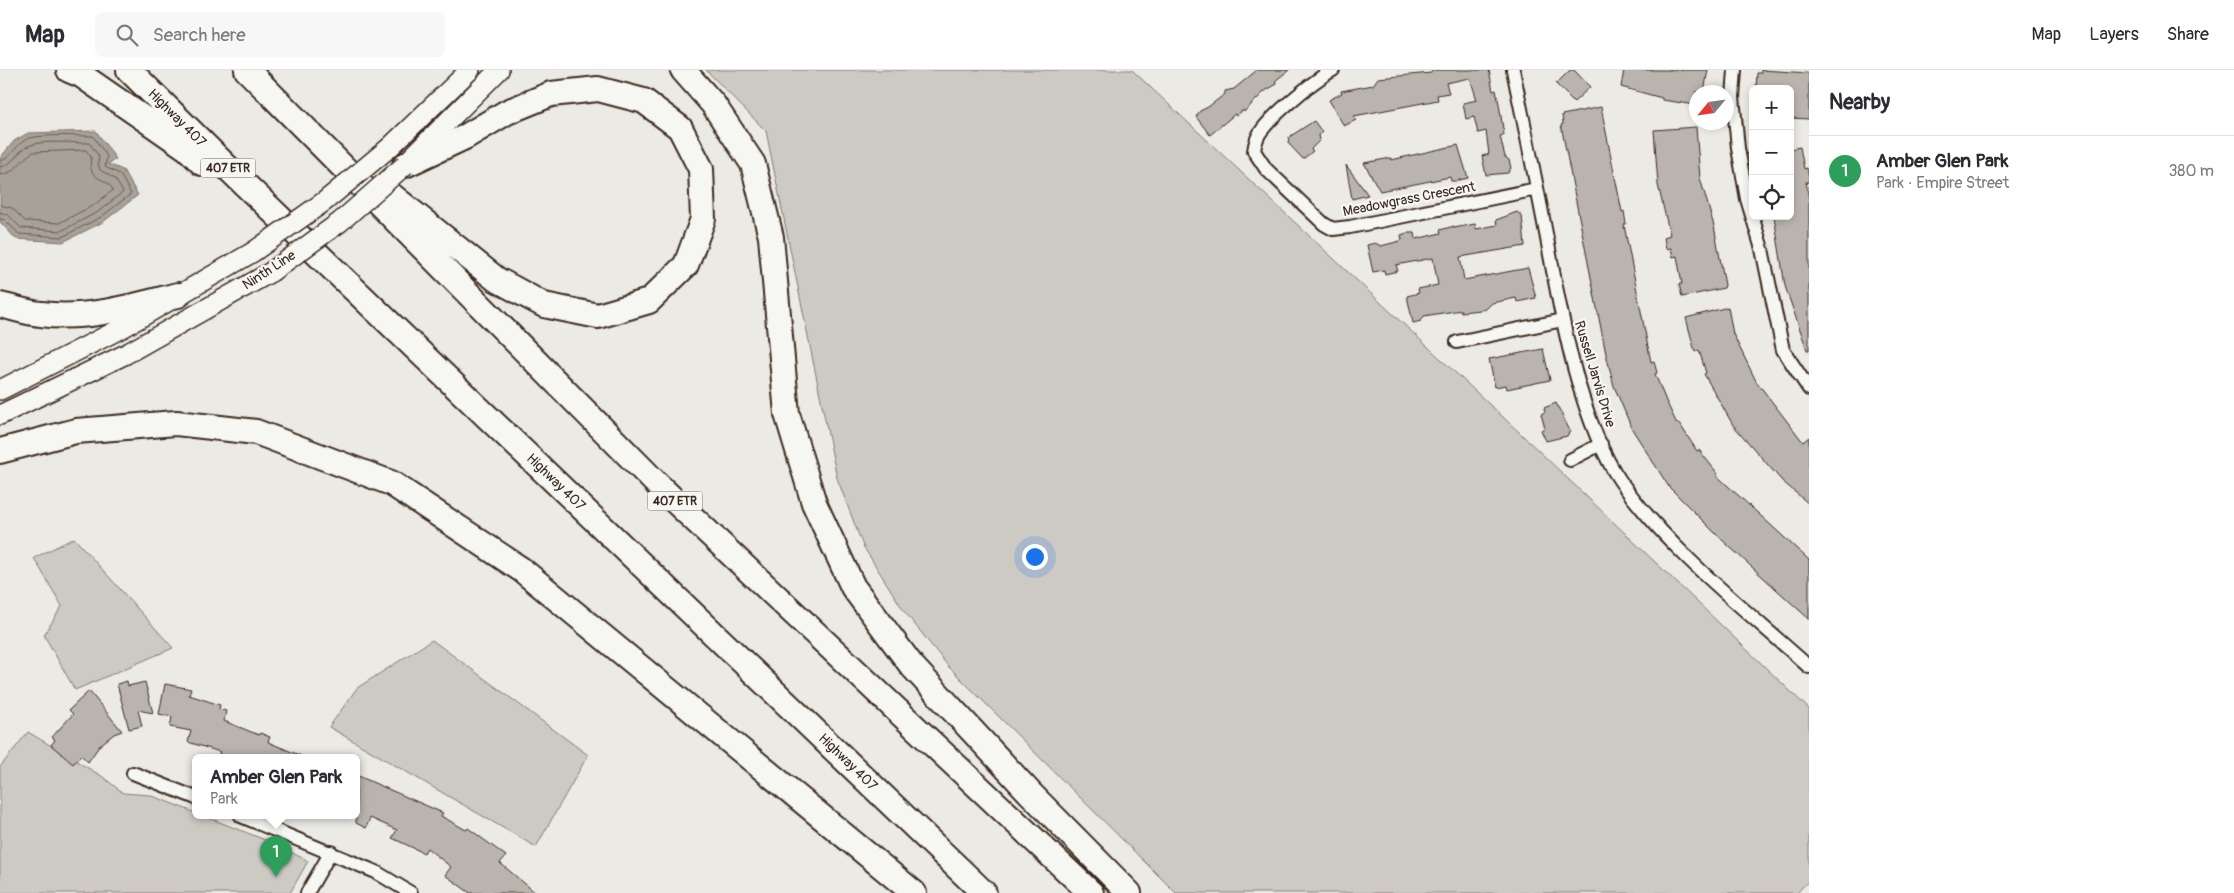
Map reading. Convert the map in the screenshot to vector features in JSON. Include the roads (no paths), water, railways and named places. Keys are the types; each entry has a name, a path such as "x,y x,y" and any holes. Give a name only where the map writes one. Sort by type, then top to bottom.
{"highway":[{"path":"69,70 81,75 188,150 237,196 328,264"},
{"name":"Highway 407","path":"129,70 328,264 984,893"},
{"name":"407 ETR","path":"247,70 660,487 1091,893"},
{"path":"683,70 713,104 752,164 771,237 786,414 814,502 853,587 912,666 1030,793 1129,893"},
{"path":"273,95 323,141 496,279 544,305 598,316 649,301 686,264 703,219 701,169 680,128 644,101 598,89 551,94 508,112 465,137 405,165"},
{"path":"0,305 41,314 71,315 110,312 178,295"},
{"path":"0,451 76,431 176,423 256,432 391,483 522,570 914,893"}],"main road":[{"name":"Ninth Line","path":"0,390 124,327 253,252 325,201 390,147 470,70"},
{"name":"Ninth Line","path":"0,415 126,354 271,272 340,222 405,165 499,70"}],"street":[{"name":"Meadowgrass Crescent","path":"1333,70 1276,115 1255,140 1254,151 1266,169 1324,224 1333,229 1350,227 1537,189"},
{"name":"Russell Jarvis Drive","path":"1513,70 1562,320 1584,399 1601,444 1620,480 1672,543 1809,667"},
{"path":"1735,70 1733,105 1747,199 1762,249 1783,350 1809,389"},
{"path":"1457,342 1562,320"},
{"path":"1570,460 1601,444"},
{"path":"133,773 192,796"},
{"path":"248,819 376,872 411,893"},
{"path":"307,893 331,852"}],"water":[{"path":"96,131 116,159 108,164 123,170 138,195 103,222 63,242 16,239 0,222 0,158 14,141 28,133"}],"place":[{"name":"Amber Glen Park","path":"276,877"}]}
